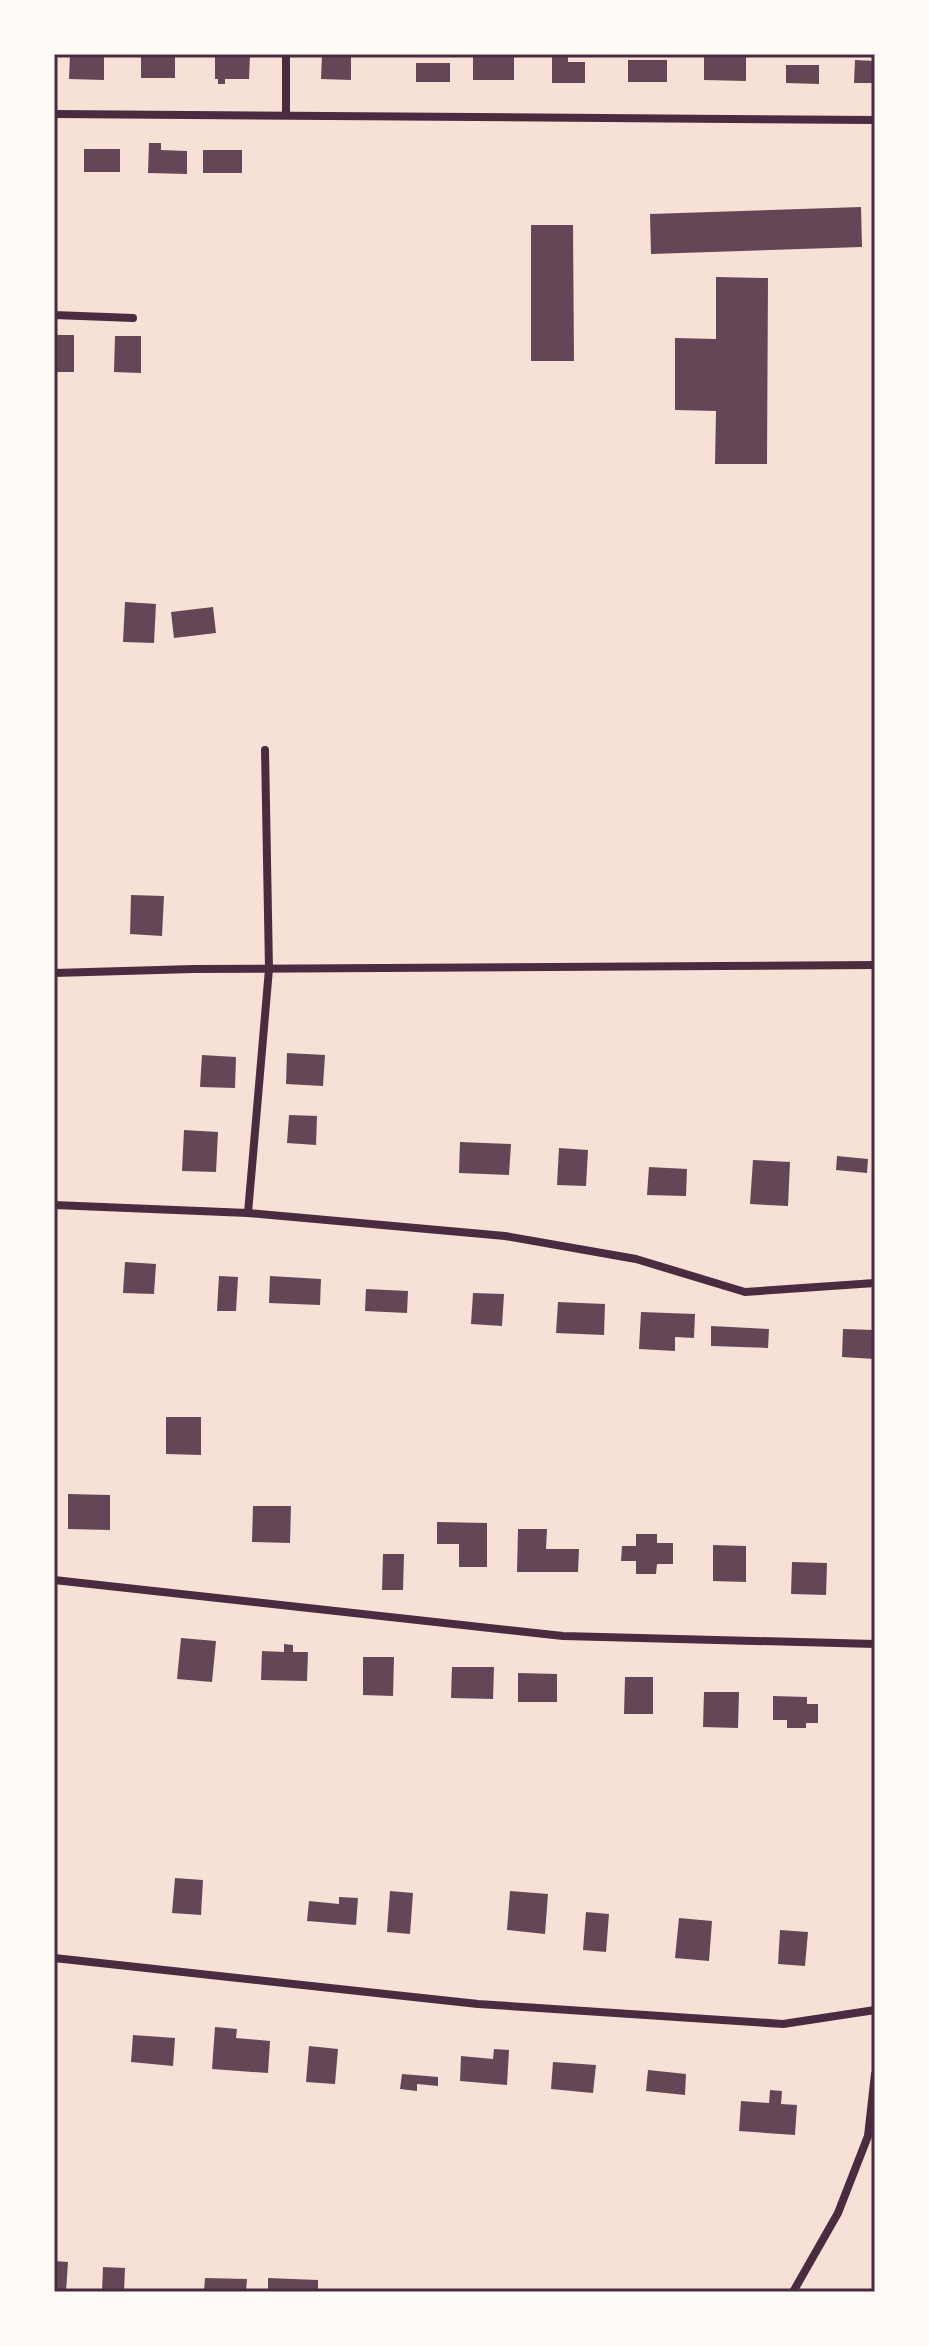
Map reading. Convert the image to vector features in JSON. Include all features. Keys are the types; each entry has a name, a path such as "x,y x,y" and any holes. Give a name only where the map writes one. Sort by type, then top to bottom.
{"street":[{"path":"286,54 286,115"},
{"path":"54,114 875,120"},
{"path":"54,315 133,318"},
{"path":"248,1213 269,969 265,750"},
{"path":"54,973 875,965"},
{"path":"54,1205 248,1213 505,1236 636,1259 745,1292 875,1283"},
{"path":"54,1580 563,1636 875,1644"},
{"path":"54,1958 478,2004 783,2024 875,2010"},
{"path":"793,2292 838,2213 868,2136 872,2122 875,2074"}],"building":[{"path":"70,54 104,55 104,80 69,79"},
{"path":"141,54 175,54 175,78 141,78"},
{"path":"322,54 351,54 351,80 321,79"},
{"path":"497,54 514,57 514,80 473,80 473,56"},
{"path":"552,54 568,54 568,62 585,62 585,83 552,83"},
{"path":"704,54 746,54 746,81 704,80"},
{"path":"215,55 250,56 249,79 225,79 225,84 218,84 218,79 215,79"},
{"path":"628,60 667,60 667,82 628,82"},
{"path":"855,60 875,61 875,83 854,83"},
{"path":"416,63 450,63 450,82 416,82"},
{"path":"786,65 819,65 819,84 786,83"},
{"path":"149,143 161,143 161,150 187,151 187,174 148,173"},
{"path":"84,149 120,149 120,172 84,172"},
{"path":"203,150 242,150 242,173 203,173"},
{"path":"861,207 862,247 651,254 650,214"},
{"path":"531,225 573,225 574,361 531,361"},
{"path":"716,277 768,278 767,464 715,464 716,411 675,410 675,338 716,339"},
{"path":"54,335 74,335 74,372 54,372"},
{"path":"115,336 141,336 141,373 114,372"},
{"path":"125,602 156,604 154,643 123,642"},
{"path":"213,607 216,633 174,638 171,612"},
{"path":"131,895 164,896 162,936 130,934"},
{"path":"287,1053 325,1055 323,1086 286,1084"},
{"path":"202,1055 236,1057 235,1088 200,1087"},
{"path":"289,1115 317,1116 316,1145 287,1143"},
{"path":"184,1130 218,1132 216,1172 182,1171"},
{"path":"460,1142 511,1144 509,1175 459,1173"},
{"path":"559,1148 588,1150 586,1186 557,1185"},
{"path":"837,1156 868,1159 867,1173 836,1170"},
{"path":"753,1160 790,1162 788,1206 750,1204"},
{"path":"649,1167 687,1169 686,1196 647,1195"},
{"path":"125,1262 156,1264 154,1294 123,1293"},
{"path":"219,1276 238,1277 236,1311 217,1311"},
{"path":"270,1276 321,1279 320,1305 269,1303"},
{"path":"366,1289 408,1291 407,1313 365,1311"},
{"path":"473,1293 504,1294 502,1326 471,1324"},
{"path":"558,1302 605,1304 604,1335 556,1333"},
{"path":"641,1312 695,1314 694,1338 675,1337 675,1351 639,1349"},
{"path":"711,1326 769,1329 768,1348 711,1346"},
{"path":"843,1329 875,1330 875,1359 842,1357"},
{"path":"166,1417 201,1417 201,1455 166,1454"},
{"path":"68,1494 110,1495 110,1530 68,1529"},
{"path":"253,1506 291,1506 290,1543 252,1542"},
{"path":"437,1522 487,1523 487,1567 459,1567 459,1544 437,1544"},
{"path":"518,1529 547,1529 546,1549 579,1549 578,1572 517,1572"},
{"path":"636,1534 657,1534 657,1543 673,1543 673,1564 657,1564 656,1574 636,1574 636,1561 621,1561 622,1546 636,1546"},
{"path":"713,1545 746,1546 746,1582 713,1581"},
{"path":"383,1554 404,1554 403,1590 382,1590"},
{"path":"792,1562 827,1563 826,1595 791,1594"},
{"path":"181,1638 216,1641 212,1682 177,1679"},
{"path":"284,1644 293,1645 293,1652 308,1652 307,1681 261,1680 262,1651 284,1652"},
{"path":"363,1657 394,1657 393,1696 363,1695"},
{"path":"452,1667 494,1667 493,1699 451,1698"},
{"path":"518,1673 557,1674 557,1702 518,1702"},
{"path":"625,1677 653,1677 653,1714 624,1714"},
{"path":"704,1692 739,1692 738,1728 703,1727"},
{"path":"773,1696 807,1697 807,1704 818,1704 818,1723 806,1723 806,1728 787,1728 787,1720 773,1720"},
{"path":"175,1878 203,1880 201,1915 172,1913"},
{"path":"390,1891 413,1893 410,1934 387,1932"},
{"path":"510,1891 548,1894 545,1934 507,1930"},
{"path":"339,1897 358,1898 356,1925 307,1921 309,1901 339,1904"},
{"path":"586,1912 609,1914 606,1952 583,1950"},
{"path":"679,1918 712,1921 709,1961 675,1958"},
{"path":"780,1930 808,1932 805,1966 778,1964"},
{"path":"215,2027 237,2029 236,2038 270,2041 268,2073 212,2069"},
{"path":"133,2035 175,2038 173,2066 131,2062"},
{"path":"309,2046 338,2049 335,2084 306,2082"},
{"path":"494,2049 509,2050 507,2085 460,2081 461,2056 493,2059"},
{"path":"553,2062 596,2065 593,2093 551,2089"},
{"path":"648,2070 686,2074 685,2095 646,2091"},
{"path":"402,2074 438,2077 438,2086 417,2084 417,2091 400,2089"},
{"path":"770,2090 782,2091 781,2104 797,2105 795,2135 739,2131 741,2101 769,2103"},
{"path":"54,2261 68,2262 66,2292 54,2292"},
{"path":"103,2267 125,2268 124,2292 102,2292"},
{"path":"205,2278 247,2279 246,2292 204,2292"},
{"path":"268,2278 318,2280 318,2292 268,2292"}]}
